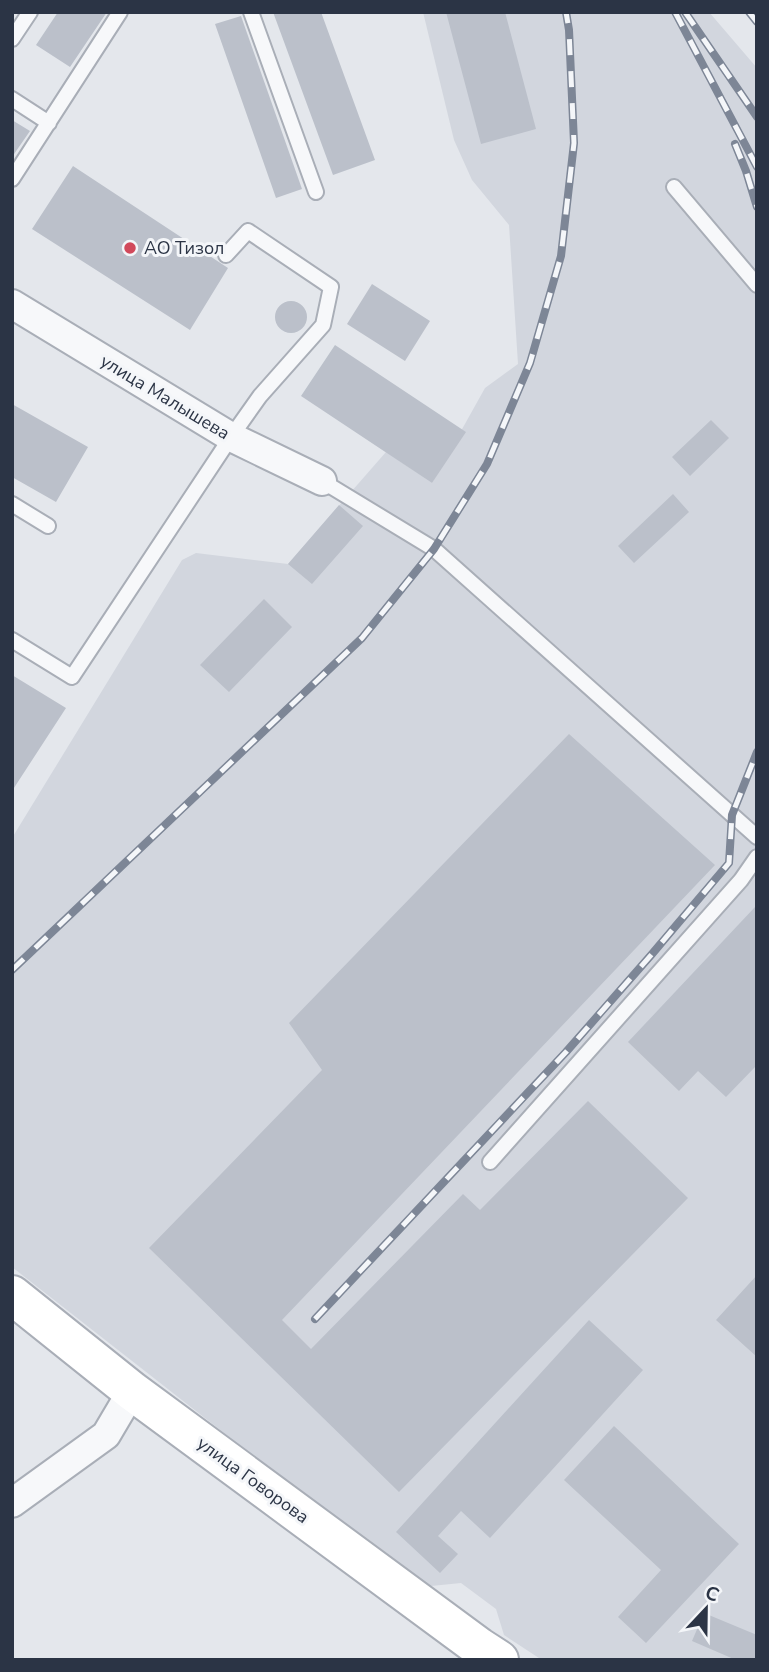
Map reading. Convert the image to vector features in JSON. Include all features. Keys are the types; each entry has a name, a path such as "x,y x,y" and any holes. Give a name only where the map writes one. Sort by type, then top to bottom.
{"main road":[{"name":"улица Говорова","path":"12,1295 132,1391 499,1660"}],"street":[{"name":"улица Малышева","path":"12,304 231,437 322,481"},
{"path":"12,1503 106,1435 132,1391"}],"lane":[{"path":"12,39 30,12"},
{"path":"12,179 120,12"},
{"path":"251,12 316,192"},
{"path":"12,99 49,123"},
{"path":"674,187 757,285"},
{"path":"12,640 72,677 260,396 323,325 331,287 248,231 226,255"},
{"path":"322,481 434,549 757,837"},
{"path":"12,504 48,526"},
{"path":"490,1162 741,880 757,858"}],"shaded area":[{"path":"423,12 709,12 757,68 757,1660 542,1660 504,1635 496,1609 461,1583 421,1587 12,1267 12,838 182,560 196,553 288,564 386,452 432,483 485,388 518,364 509,225 472,180 454,140"}],"building":[{"path":"58,12 107,12 70,67 36,45"},
{"path":"273,12 321,12 375,160 333,175"},
{"path":"446,12 505,12 536,129 481,144"},
{"path":"241,16 302,189 276,198 215,24"},
{"path":"12,120 30,131 12,157"},
{"name":"АО Тизол","path":"73,166 228,268 190,330 32,229"},
{"path":"372,284 430,321 405,361 347,324"},
{"path":"291,301 302,306 307,317 302,328 291,333 280,328 275,317 280,306"},
{"path":"335,345 466,432 432,483 301,396"},
{"path":"12,404 88,447 56,502 12,477"},
{"path":"711,420 729,438 690,476 672,457"},
{"path":"673,494 689,512 634,563 618,546"},
{"path":"339,505 363,526 312,584 288,564"},
{"path":"264,599 292,627 229,692 200,665"},
{"path":"12,675 66,708 12,791"},
{"path":"569,734 715,865 282,1320 311,1349 463,1194 480,1210 588,1101 688,1198 399,1492 149,1248 322,1070 289,1023"},
{"path":"755,907 757,1065 726,1097 698,1071 679,1091 628,1042"},
{"path":"757,1275 757,1357 716,1320"},
{"path":"589,1320 643,1370 490,1538 461,1511 438,1536 458,1554 440,1573 396,1532"},
{"path":"614,1426 739,1544 646,1643 618,1617 661,1570 564,1480"},
{"path":"704,1613 757,1635 757,1660 736,1660 692,1641"}],"railway":[{"path":"12,970 362,638 434,549 487,464 530,363 561,256 574,143 566,12"},
{"path":"675,12 757,167"},
{"path":"685,12 757,117"},
{"path":"749,12 757,22"},
{"path":"735,144 757,207"},
{"path":"315,1319 566,1052 729,863 732,815 757,752"}],"place":[{"name":"АО Тизол","path":"130,248"}]}
